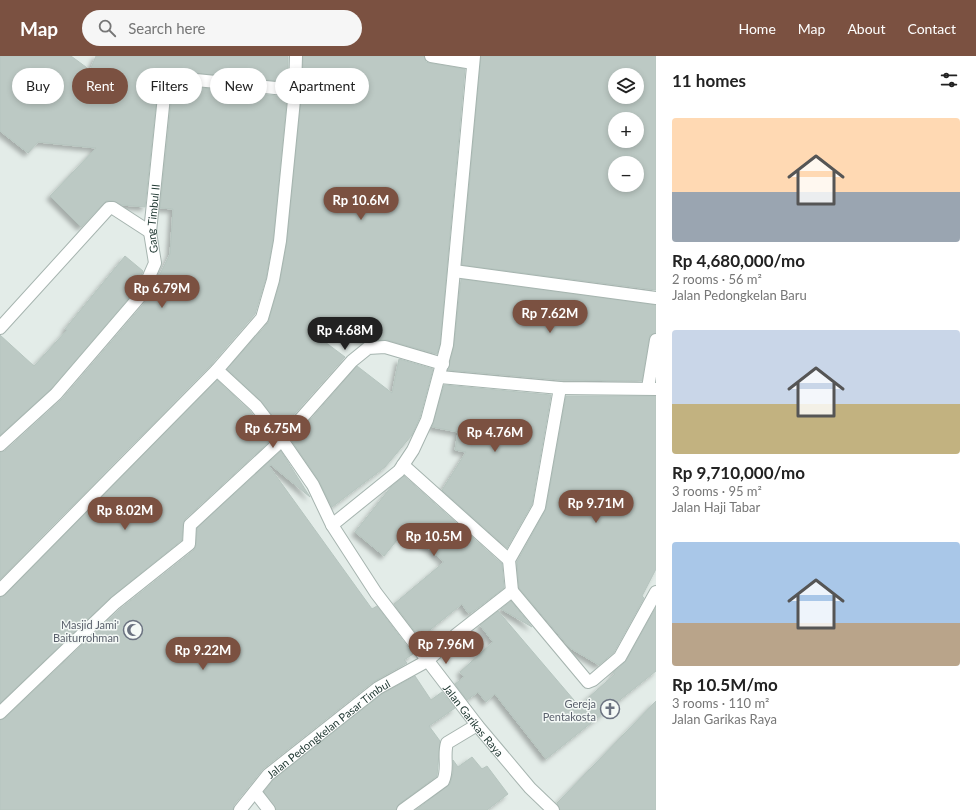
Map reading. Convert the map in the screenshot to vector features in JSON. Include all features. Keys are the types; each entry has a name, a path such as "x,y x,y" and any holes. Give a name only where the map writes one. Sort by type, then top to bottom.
{"street":[{"path":"296,56 296,68"},
{"path":"332,525 399,471 413,450 427,420 443,364 447,345 473,60 431,56"},
{"name":"Gang Timbul II","path":"0,445 56,394 141,295 155,263 150,232 166,77 275,88"},
{"path":"0,590 217,370 262,318 273,280 280,241 294,104"},
{"path":"0,328 109,208 112,208 150,232"},
{"path":"454,271 656,298"},
{"path":"440,377 560,388 652,389 656,340"},
{"path":"0,713 115,602 189,544 190,525 282,440 352,361 368,348 385,347 443,364"},
{"name":"Jalan Garikas Raya","path":"217,370 256,406 282,440 313,485 332,525 376,593 427,661 477,725 530,788 553,810"},
{"path":"560,388 539,507 509,560 512,591 588,682 593,680 620,657 656,592"},
{"path":"403,465 509,560"},
{"name":"Jalan Pedongkelan Pasar Timbul","path":"240,810 268,775 378,688 427,661 457,634 512,591"},
{"path":"403,810 443,781 446,773 445,750 447,743 477,725"},
{"path":"255,792 269,810"}],"building":[{"path":"0,56 71,56 87,68 72,68 72,104 128,104 128,68 91,68 96,56 288,56 288,68 275,68 275,81 267,80 267,68 210,68 210,75 202,74 202,68 136,68 136,104 156,104 145,207 122,205 113,201 106,201 81,227 50,196 96,148 38,142 28,153 0,131"},
{"path":"303,56 424,56 426,62 429,63 465,69 440,344 437,354 387,340 371,340 309,330 345,357 282,428 261,401 227,369 268,323 280,281 287,242 301,104 369,104 369,68 303,68"},
{"path":"481,56 656,56 656,290 462,265"},
{"path":"202,88 210,89 210,104 267,104 267,95 275,96 275,104 286,104 273,240 266,278 255,314 211,365 0,579 0,452 5,451 62,399 147,300 170,254 173,209 160,208 171,104 202,104"},
{"path":"125,256 143,271 135,291 51,389 0,435 0,335 34,366 67,330 65,329"},
{"path":"461,279 656,305 656,333 650,335 642,381 560,380 448,370 454,346"},
{"path":"399,359 433,369 420,417 412,435 385,467 332,507 319,481 292,441 357,366 392,393"},
{"path":"217,380 250,411 272,439 185,519 182,540 110,598 0,703 0,597 5,595"},
{"path":"444,385 551,395 532,504 507,548 442,490 466,452 455,450 458,432 432,427"},
{"path":"566,396 656,396 656,569 642,596 644,598 614,652 599,665 570,648 519,588 517,562 546,509"},
{"path":"281,451 310,497 271,465 269,466 372,609 377,606 413,654 404,660 407,663 373,682 263,769 234,805 233,810 0,810 0,720 5,718 120,609 194,550 196,545 197,528"},
{"path":"404,476 502,564 504,588 471,613 468,613 462,604 420,638 394,604 444,562 406,529 384,556 355,532 391,487"},
{"path":"511,601 532,627 501,609"},
{"path":"656,607 656,671 546,759 495,694 486,702 478,692 467,700 455,684 464,677 460,672 493,642 480,625 498,611 579,706 615,674 613,673 626,661"},
{"path":"415,676 431,700 442,692 455,708 429,726 440,741 437,776 399,804 396,810 276,810 264,792 273,780 382,694"},
{"path":"656,701 656,810 560,810 557,803"},
{"path":"472,757 482,769 487,766 508,794 487,810 416,810 450,784 453,773 453,760 458,767"}],"place":[{"name":"Masjid Jami' Baiturrohman","path":"133,630"},
{"name":"Gereja Pentakosta","path":"610,709"}]}
